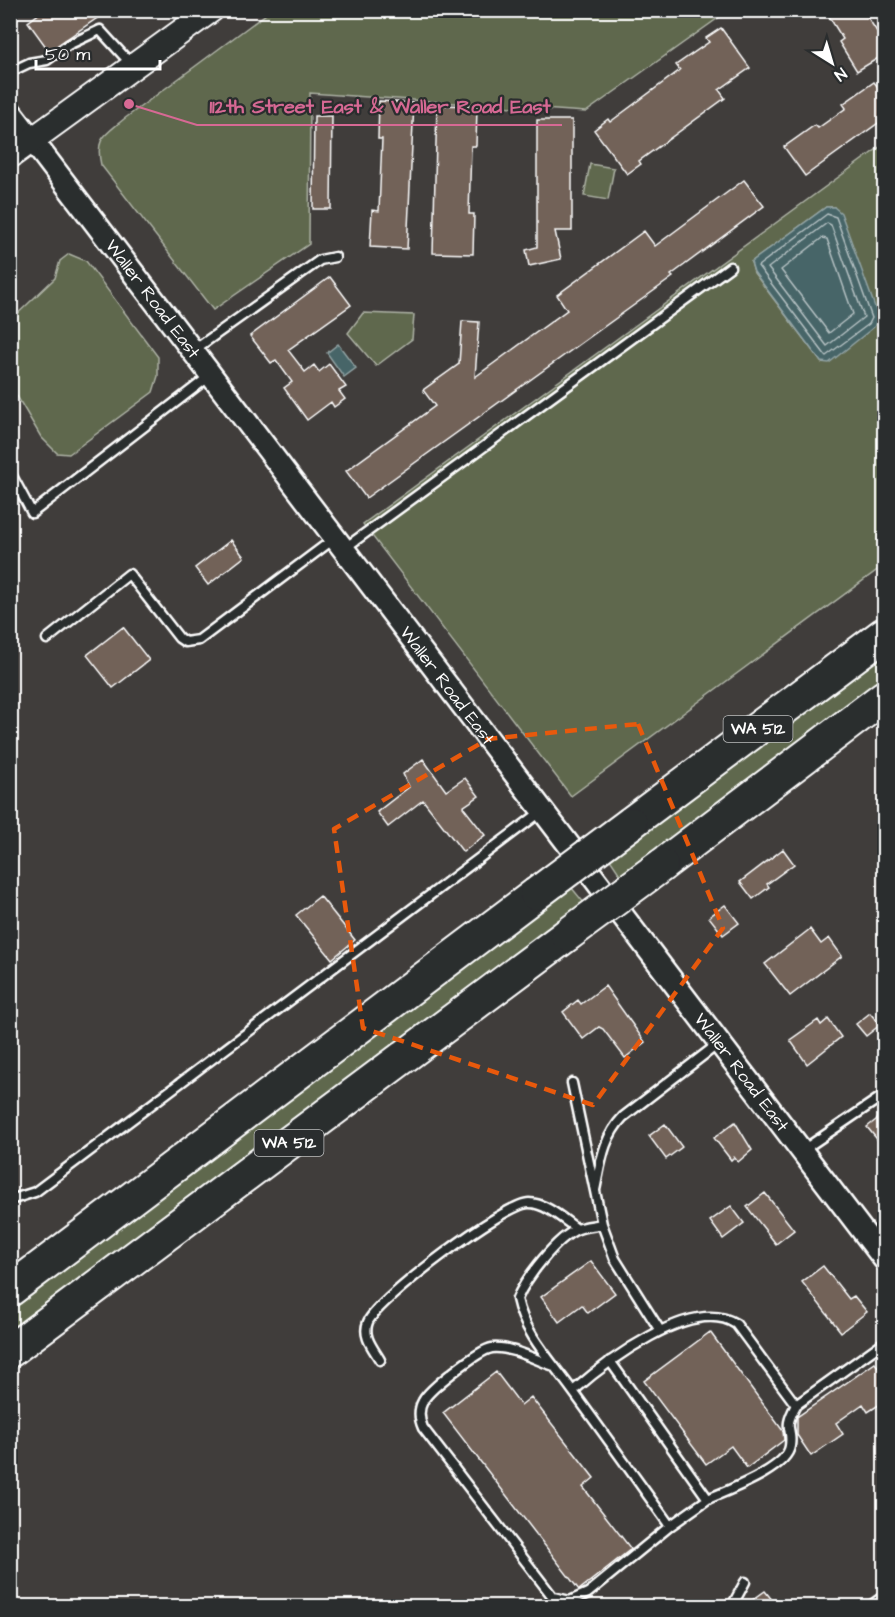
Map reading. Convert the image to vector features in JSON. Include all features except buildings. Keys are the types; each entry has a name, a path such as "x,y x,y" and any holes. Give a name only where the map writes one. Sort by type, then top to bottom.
{"highway":[{"name":"WA 512","path":"10,1290 885,634"},
{"name":"WA 512","path":"10,1351 885,697"}],"main road":[{"path":"10,156 135,68 211,10"}],"street":[{"name":"Waller Road East","path":"10,111 885,1259"}],"lane":[{"path":"10,72 29,63 47,60 68,45 100,30 135,68"},
{"path":"193,351 320,260 335,256"},
{"path":"47,639 129,574 179,638 185,642 199,640 339,544 730,267"},
{"path":"10,472 32,513 211,375"},
{"path":"10,1200 35,1192 543,810"},
{"path":"594,1197 604,1146 612,1129 623,1117 720,1042"},
{"path":"572,1083 594,1197 602,1224 615,1259 659,1329"},
{"path":"802,1151 885,1095"},
{"path":"380,1360 367,1337 366,1329 373,1312 443,1254 507,1211 526,1203 537,1204 577,1229"},
{"path":"602,1224 577,1229 564,1238 532,1273 517,1299 527,1326 670,1526"},
{"path":"573,1391 610,1361 659,1329 707,1317 727,1318 736,1324 796,1405"},
{"path":"555,1366 501,1349 483,1352 432,1389 420,1410 419,1420 553,1597 563,1601 579,1599 670,1526 708,1499 766,1472 779,1462 790,1445 788,1420 796,1405 885,1342"},
{"path":"610,1361 708,1499"},
{"path":"732,1606 745,1582"},
{"path":"870,1606 885,1596"}],"highlighted area":[{"path":"638,724 723,928 593,1105 363,1028 334,829 488,739"}],"green space":[{"path":"270,11 728,11 586,112 310,93 309,244 213,310 101,165 100,143 106,134 124,119"},
{"path":"884,144 884,565 571,796 363,524","holes":["826,207 834,207 821,362 754,273 751,262"]},
{"path":"590,164 614,168 608,200 584,196"},
{"path":"69,254 86,261 158,357 158,376 153,392 69,454 57,453 41,437 11,386 11,320 55,278 60,261"},
{"path":"363,313 414,315 412,339 376,366 348,333"},
{"path":"884,653 884,679 621,876 609,858"},
{"path":"571,887 585,904 11,1333 11,1310"}],"water":[{"path":"826,207 834,207 841,213 879,318 874,327 829,363 821,362 754,272 751,262"},
{"path":"338,344 356,368 344,377 327,353"}],"place":[{"name":"112th Street East & Waller Road East","path":"129,104"}]}
